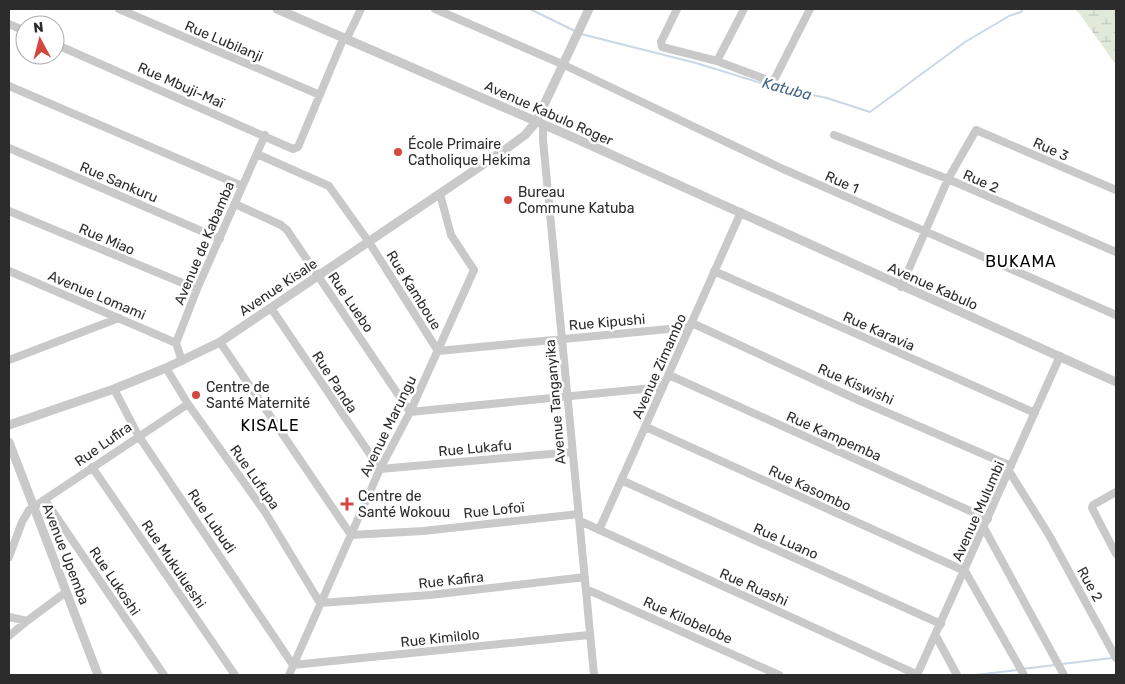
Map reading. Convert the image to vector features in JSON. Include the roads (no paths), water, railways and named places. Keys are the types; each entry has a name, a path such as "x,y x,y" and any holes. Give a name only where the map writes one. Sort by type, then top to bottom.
{"street":[{"name":"Rue Lubilanji","path":"119,9 320,95"},
{"path":"277,9 346,38"},
{"path":"320,95 361,9"},
{"name":"Rue 1","path":"435,9 562,64 783,170 1116,315"},
{"path":"540,124 562,64 589,9"},
{"path":"677,9 661,45 664,48 717,61 773,82 810,9"},
{"path":"717,61 744,9"},
{"name":"Avenue Kabulo Roger","path":"346,38 741,212"},
{"name":"Rue Mbuji-Maï","path":"65,48 296,148 320,95"},
{"path":"9,86 242,186"},
{"name":"Avenue Kisale","path":"9,425 114,389 182,361 220,342 319,277 540,124"},
{"name":"Avenue Tanganyika","path":"540,124 594,675"},
{"name":"Rue 3","path":"948,180 976,130 1116,190"},
{"name":"Avenue de Kabamba","path":"176,343 197,289 265,135"},
{"name":"Rue 2","path":"834,135 948,180 1116,252"},
{"name":"Rue Sankuru","path":"9,148 220,239"},
{"name":"Rue Kamboue","path":"257,154 330,186 369,242 438,351"},
{"path":"900,287 948,180"},
{"name":"Avenue Marungu","path":"289,675 380,469 410,412 474,270 451,235 440,194"},
{"name":"Rue Luebo","path":"235,204 284,227 410,412"},
{"name":"Rue Miao","path":"9,211 197,289"},
{"name":"Avenue Zimambo","path":"599,530 670,375 741,212"},
{"name":"Avenue Kabulo","path":"741,212 900,287 1116,382"},
{"name":"Avenue Lomami","path":"9,271 176,343"},
{"name":"Rue Karavia","path":"714,271 1035,413"},
{"name":"Rue Panda","path":"271,308 380,469"},
{"path":"9,360 119,318"},
{"name":"Rue Kipushi","path":"438,351 691,325"},
{"name":"Rue Kiswishi","path":"691,325 1010,469"},
{"path":"220,342 351,535"},
{"path":"176,343 182,361"},
{"name":"Avenue Mulumbi","path":"918,675 1060,356"},
{"name":"Rue Lufupa","path":"166,368 188,404 265,512 320,603"},
{"name":"Rue Kampemba","path":"670,375 988,519"},
{"path":"410,412 663,387"},
{"name":"Rue Lubudi","path":"114,389 138,435 293,665"},
{"name":"Rue Lufira","path":"9,557 22,522 29,510 138,435 188,404"},
{"name":"Rue Kasombo","path":"646,426 965,571"},
{"name":"Avenue Upemba","path":"9,442 98,675"},
{"name":"Rue Lukafu","path":"380,469 572,452"},
{"name":"Rue Mukulueshi","path":"92,467 235,675"},
{"name":"Rue 2","path":"1010,469 1049,535 1116,658"},
{"name":"Rue Luano","path":"621,480 941,624"},
{"path":"1116,492 1093,505 1092,508 1116,554"},
{"name":"Rue Lukoshi","path":"45,500 164,675"},
{"name":"Rue Lofoï","path":"351,535 423,531 580,517"},
{"name":"Rue Ruashi","path":"580,517 599,530 918,675"},
{"path":"984,528 1064,675"},
{"path":"965,571 1024,675"},
{"name":"Rue Kafira","path":"320,603 430,595 585,577"},
{"name":"Rue Kilobelobe","path":"586,589 779,675"},
{"path":"9,636 66,592"},
{"path":"9,617 27,621"},
{"name":"Rue Kimilolo","path":"293,665 589,635"},
{"path":"936,636 957,675"}],"waterway":[{"name":"Katuba","path":"530,9 575,31"},
{"name":"Katuba","path":"581,34 696,63 774,87 827,98 870,112 965,42 1009,16 1021,12 1023,9"},
{"path":"1062,664 1112,658"},
{"path":"1022,669 1055,665"},
{"path":"975,675 1018,670"}],"place":[{"name":"École Primaire Catholique Hekima","path":"398,152"},
{"name":"Bureau Commune Katuba","path":"508,200"},
{"name":"Centre de Santé Maternité","path":"196,395"},
{"name":"Centre de Santé Wokouu","path":"347,504"}],"district":[{"name":"BUKAMA","path":"1021,261"},
{"name":"KISALE","path":"270,425"}]}
